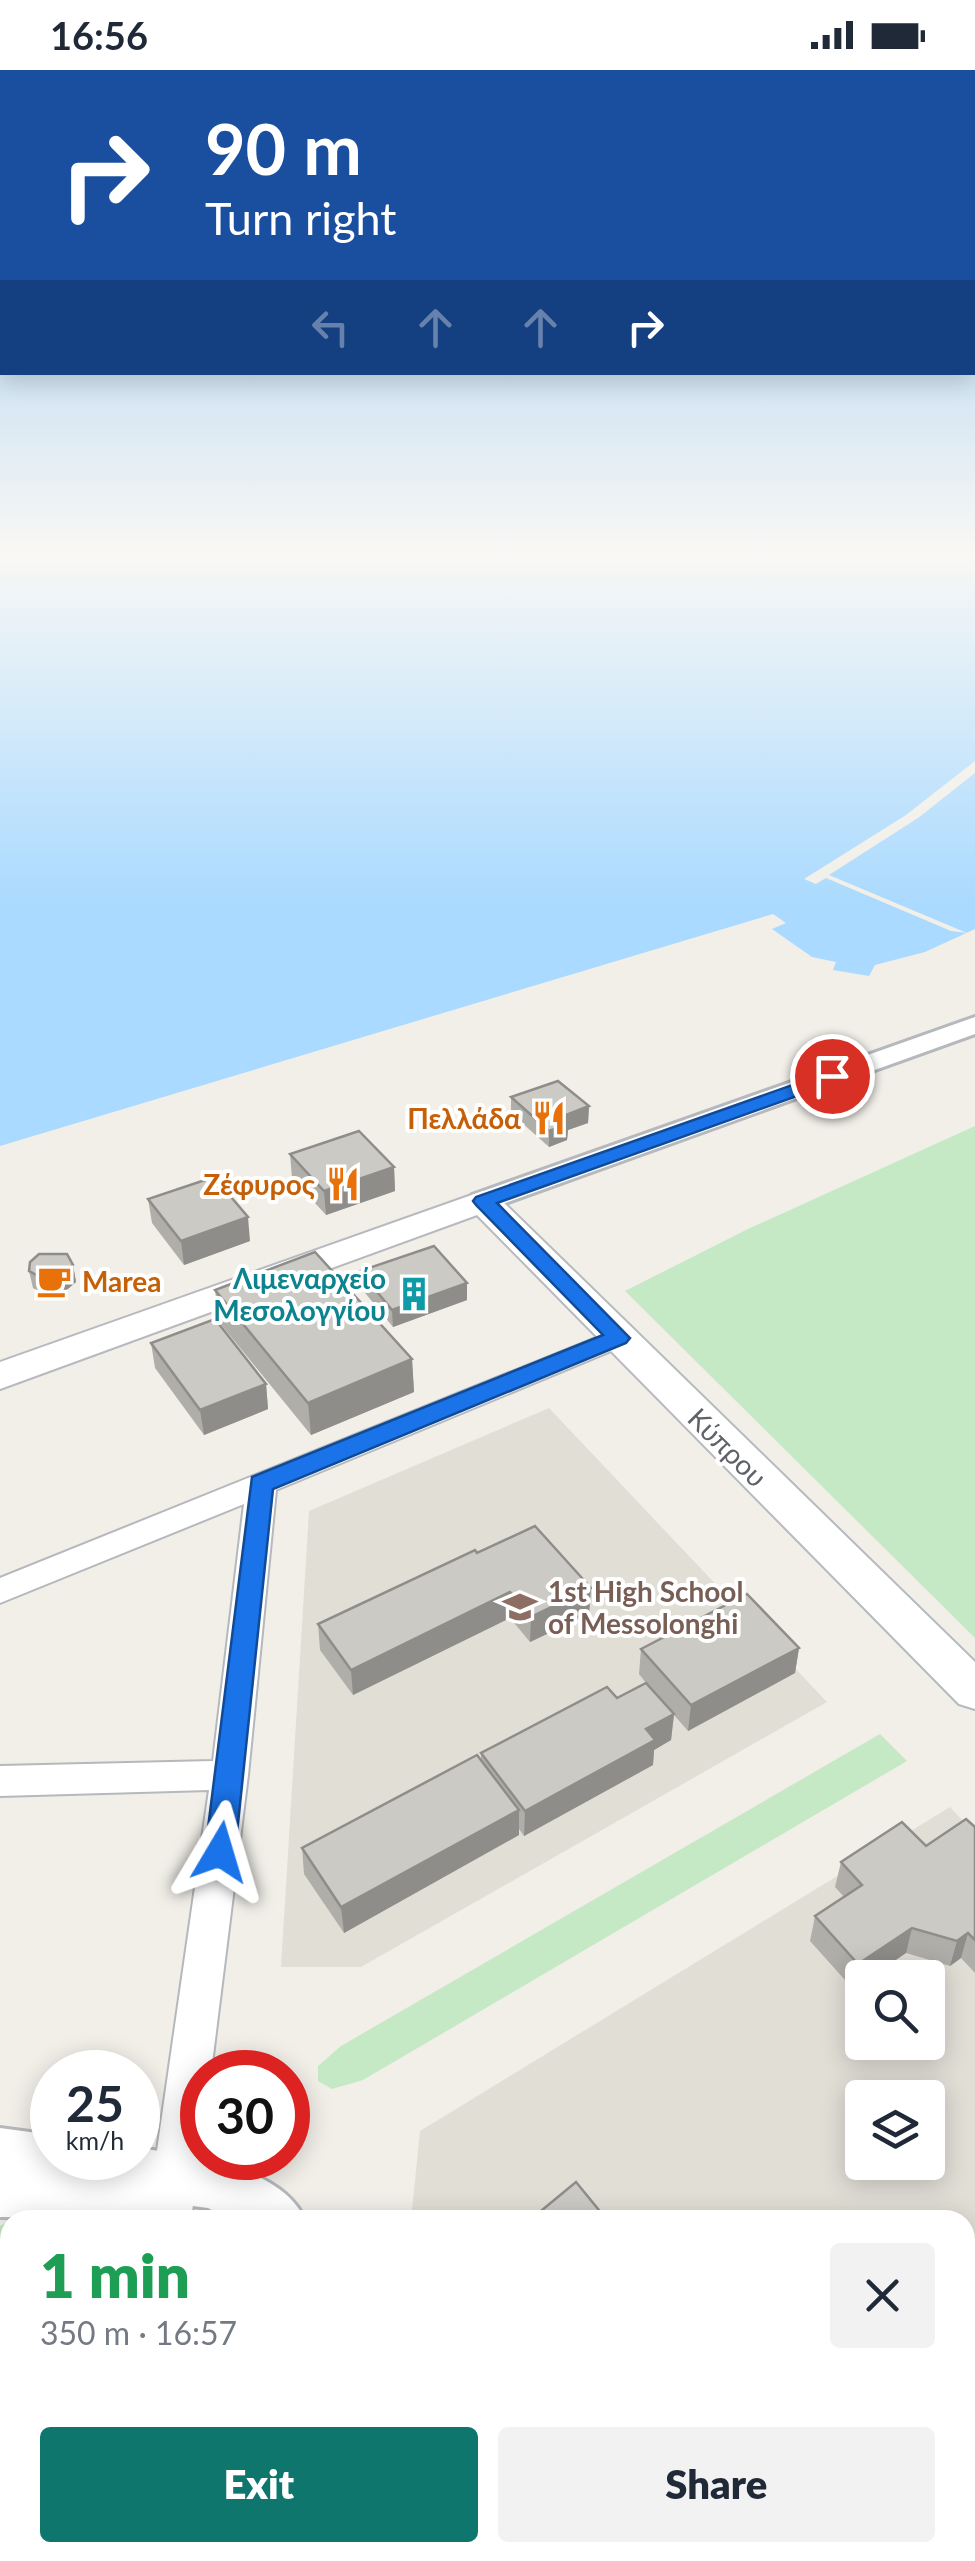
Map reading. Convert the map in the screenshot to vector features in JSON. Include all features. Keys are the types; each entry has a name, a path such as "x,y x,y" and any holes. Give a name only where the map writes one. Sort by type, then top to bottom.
{"main road":[{"name":"Κύπρου","path":"483,1201 975,1691"},
{"path":"0,1376 483,1201"}],"street":[{"path":"483,1201 975,1025"},
{"path":"0,1591 618,1338"},
{"path":"170,2206 230,1775 261,1484"},
{"path":"0,1781 230,1775"},
{"path":"0,2152 170,2206"},
{"path":"0,2192 170,2206 236,2194 262,2210"}],"shaded area":[{"name":"1st High School of Messolonghi","path":"549,1408 827,1702 361,1967 281,1967 309,1511"},
{"path":"950,1807 975,1834 975,2210 412,2210 420,2131"}],"green space":[{"path":"975,1126 975,1638 625,1291 748,1229"},
{"path":"880,1734 907,1761 363,2080 332,2089 318,2081 318,2066 341,2046"}],"water":[{"path":"0,672 975,672 975,929 925,952 875,965 869,976 833,970 836,962 812,957 772,929 786,923 773,914 0,1146"}],"pier":[{"path":"975,761 975,773 918,818 829,875 967,933 951,931 826,878 816,884 804,879 906,815"}],"building":[{"path":"558,1081 589,1106 563,1116 568,1124 549,1131 511,1097"},
{"path":"359,1131 394,1167 324,1191 290,1154"},
{"path":"214,1177 248,1217 181,1241 148,1199"},
{"path":"434,1246 467,1283 392,1310 360,1271"},
{"path":"315,1252 412,1359 308,1403 215,1290"},
{"path":"39,1254 67,1254 73,1265 59,1277 44,1279 29,1271 30,1262"},
{"path":"215,1319 266,1384 200,1410 151,1343"},
{"path":"535,1526 591,1588 531,1617 510,1592 351,1670 318,1624 475,1550 477,1553"},
{"path":"747,1594 799,1648 691,1705 641,1649"},
{"path":"646,1683 674,1714 646,1729 655,1740 525,1811 481,1753 607,1687 617,1698"},
{"path":"477,1755 519,1810 341,1907 302,1848"},
{"path":"966,1819 975,1827 975,1940 968,1933 957,1941 912,1928 864,1960 854,1960 815,1916 862,1885 841,1862 902,1822 926,1846"},
{"path":"576,2182 599,2210 542,2210"}],"place":[{"name":"Πελλάδα","path":"549,1118"},
{"name":"Ζέφυρος","path":"343,1184"},
{"name":"Marea","path":"54,1281"},
{"name":"Λιμεναρχείο Μεσολογγίου","path":"414,1294"},
{"name":"1st High School of Messolonghi","path":"520,1607"}],"route":[{"path":"220,1852 261,1484 618,1338 483,1201 832,1076"}]}
